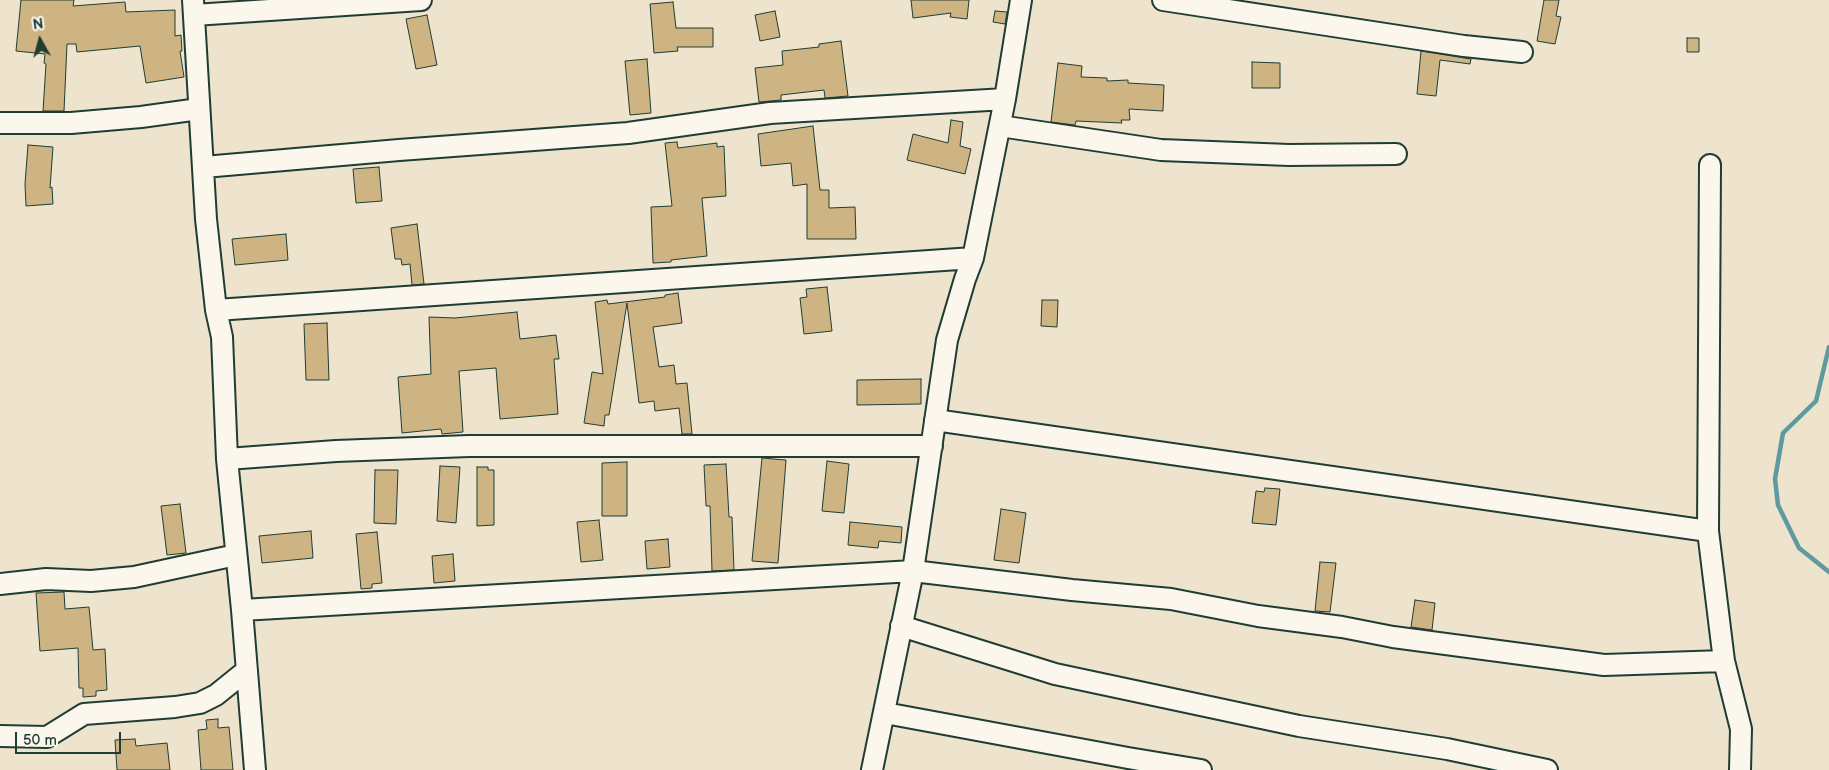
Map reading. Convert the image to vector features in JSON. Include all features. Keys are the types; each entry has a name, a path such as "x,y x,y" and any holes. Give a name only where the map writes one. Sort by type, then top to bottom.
{"street":[{"path":"255,770 227,459 222,337 216,310 206,219 194,8 421,0"},
{"path":"872,770 913,571 947,340 973,258 1000,126 1021,0"},
{"path":"1163,0 1464,46 1522,52"},
{"path":"204,167 628,133 770,113 1005,99"},
{"path":"0,123 71,123 141,117 199,109"},
{"path":"1000,126 1161,150 1289,155 1396,154"},
{"path":"1710,165 1708,531 1724,661 1741,729 1740,770"},
{"path":"216,310 973,258"},
{"path":"935,420 1708,531"},
{"path":"227,459 336,451 469,446 932,446"},
{"path":"0,584 46,579 91,581 134,576 236,555"},
{"path":"242,610 913,571 1072,590 1172,599 1258,616 1342,627 1392,637 1604,665 1724,661"},
{"path":"902,626 1065,676 1299,726 1447,749 1547,770"},
{"path":"0,736 47,737 84,714 175,707 200,703 216,695 247,670"},
{"path":"885,713 1200,770"}],"building":[{"path":"21,0 74,0 73,6 125,2 126,12 175,10 175,36 181,35 182,51 180,51 184,77 146,83 140,46 77,52 76,44 67,44 64,111 43,111 45,54 16,51"},
{"path":"911,0 969,0 967,19 950,17 951,13 913,18"},
{"path":"1544,0 1559,0 1556,16 1561,17 1555,44 1537,41"},
{"path":"673,2 676,28 713,28 713,47 677,47 678,51 654,53 650,4"},
{"path":"775,11 780,37 760,41 755,15"},
{"path":"995,11 1007,12 1005,24 993,22"},
{"path":"427,15 437,65 416,69 406,19"},
{"path":"1687,38 1699,38 1699,52 1687,52"},
{"path":"841,41 848,96 825,98 824,90 781,95 781,100 759,102 755,68 783,65 782,51 819,47 819,44"},
{"path":"1421,51 1471,59 1470,64 1440,60 1436,96 1417,94"},
{"path":"647,59 651,113 630,115 625,61"},
{"path":"1252,62 1280,63 1280,88 1252,88"},
{"path":"1058,63 1082,66 1081,77 1107,78 1107,81 1128,80 1128,83 1164,85 1163,111 1129,109 1130,120 1121,120 1122,123 1076,121 1075,125 1051,122"},
{"path":"951,120 963,122 960,146 971,149 965,174 907,160 913,134 948,143"},
{"path":"813,126 820,190 829,190 829,208 855,207 856,239 807,239 807,184 793,186 791,163 761,166 758,134"},
{"path":"677,142 678,148 717,143 717,147 724,146 726,196 702,198 707,256 653,263 651,207 672,206 665,143"},
{"path":"28,145 53,147 50,188 52,187 53,204 26,206 25,184"},
{"path":"379,167 382,201 356,203 353,169"},
{"path":"417,224 424,284 412,285 410,264 402,265 401,259 395,259 391,228"},
{"path":"286,234 288,260 235,265 232,239"},
{"path":"827,287 832,331 804,334 800,298 807,297 806,289"},
{"path":"678,293 682,323 653,327 659,367 674,365 676,384 687,383 692,434 682,434 679,408 655,411 654,401 639,403 627,303 609,415 605,415 604,426 584,423 592,372 603,374 595,302 607,300 608,304 665,297 665,295"},
{"path":"1042,300 1058,300 1057,327 1041,326"},
{"path":"517,312 520,339 556,335 559,359 554,359 558,414 500,419 496,368 459,371 463,432 442,434 441,429 402,433 398,377 431,374 429,317 455,318"},
{"path":"327,323 329,380 306,380 304,324"},
{"path":"921,379 921,404 857,405 857,380"},
{"path":"762,458 786,460 778,563 752,561"},
{"path":"827,461 849,464 844,513 822,511"},
{"path":"627,462 627,516 602,516 602,463"},
{"path":"726,464 729,517 732,517 734,570 712,571 710,506 706,506 704,465"},
{"path":"440,466 460,467 456,523 437,521"},
{"path":"477,467 488,467 488,470 494,470 494,525 477,526"},
{"path":"375,470 398,470 396,524 374,523"},
{"path":"1265,488 1280,489 1276,525 1252,523 1256,491 1264,492"},
{"path":"180,504 186,553 167,555 161,506"},
{"path":"1001,509 1026,513 1019,563 994,560"},
{"path":"599,520 603,560 581,562 577,522"},
{"path":"850,522 902,527 901,543 879,541 878,548 848,545"},
{"path":"311,531 313,558 262,563 259,536"},
{"path":"377,532 382,583 372,584 372,588 361,589 356,534"},
{"path":"668,539 670,567 647,569 645,541"},
{"path":"453,554 455,581 434,583 432,556"},
{"path":"1320,562 1336,563 1330,612 1315,611"},
{"path":"64,592 65,609 89,607 93,650 105,649 107,690 96,691 96,696 83,697 83,688 79,688 78,648 40,651 36,593"},
{"path":"1415,600 1435,603 1432,630 1411,627"},
{"path":"218,719 218,728 229,727 233,770 201,770 198,730 207,729 206,720"},
{"path":"135,739 136,746 167,743 170,770 117,770 115,740"}],"waterway":[{"path":"1829,347 1816,401 1783,433 1775,479 1778,505 1799,548 1829,572"}]}
